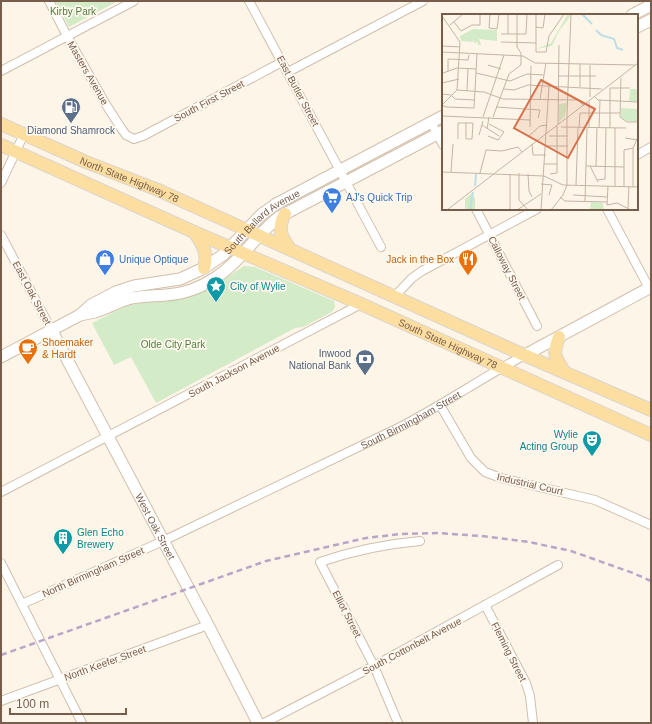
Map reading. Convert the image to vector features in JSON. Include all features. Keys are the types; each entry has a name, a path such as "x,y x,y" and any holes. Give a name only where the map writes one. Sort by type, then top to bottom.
{"main road":[{"path":"634,14 651,5"},
{"path":"638,26 651,20"},
{"name":"South Ballard Avenue","path":"1,357 80,315 91,305 120,290 141,284 180,279 204,268 215,261 261,215 276,204 442,116"},
{"name":"North State Highway 78","path":"1,124 86,162 158,190 259,235"},
{"name":"South Ballard Avenue","path":"80,315 96,312 132,298 175,294 196,288 214,279 244,253 272,222 440,132"},
{"name":"North State Highway 78","path":"1,145 244,253"},
{"path":"285,214 280,231 284,241 291,250"},
{"path":"194,232 204,248 206,261 204,268"},
{"name":"South State Highway 78","path":"259,235 394,298 651,410"},
{"name":"South State Highway 78","path":"244,253 651,434"},
{"name":"South Birmingham Street","path":"525,355 650,288"},
{"name":"West Oak Street","path":"52,330 107,437 208,625 258,723"},
{"path":"559,337 554,350 565,373"}],"street":[{"name":"Masters Avenue","path":"49,1 67,36 121,128 126,135 134,139"},
{"path":"1,71 134,1"},
{"name":"East Butler Street","path":"249,1 381,247"},
{"path":"288,72 423,1"},
{"name":"South First Street","path":"134,139 143,136 282,62"},
{"path":"431,122 440,132"},
{"path":"1,182 24,134"},
{"path":"638,154 651,147"},
{"name":"Calloway Street","path":"477,210 537,326"},
{"path":"394,298 412,278 422,271 535,210"},
{"path":"608,210 650,288"},
{"name":"East Oak Street","path":"1,235 52,330"},
{"name":"South Jackson Avenue","path":"1,492 361,304"},
{"name":"South Birmingham Street","path":"163,541 396,429 525,355"},
{"name":"Industrial Court","path":"440,404 471,458 485,472 501,478 595,500 651,525"},
{"name":"North Birmingham Street","path":"22,604 163,541"},
{"name":"Elliot Street","path":"398,723 374,666 320,562 365,549 420,541"},
{"path":"1,563 82,723"},
{"name":"South Cottonbelt Avenue","path":"264,723 374,666 558,565"},
{"name":"Fleming Street","path":"485,605 526,683 530,696 533,723"},
{"name":"North Keefer Street","path":"1,701 208,625"}],"green space":[{"name":"Kirby Park","path":"55,1 118,1 69,27"},
{"name":"Olde City Park","path":"244,266 255,267 334,301 334,309 332,312 303,327 295,328 156,403 131,357 114,365 92,323 126,306 147,302 171,301 201,293"}],"railway":[{"path":"1,655 266,561 366,538 401,534 437,533 481,536 529,542 571,551 651,581"}],"place":[{"name":"Diamond Shamrock","path":"71,124"},
{"name":"AJ's Quick Trip","path":"332,214"},
{"name":"Unique Optique","path":"105,276"},
{"name":"Jack in the Box","path":"468,276"},
{"name":"City of Wylie","path":"216,303"},
{"name":"Shoemaker & Hardt","path":"28,365"},
{"name":"Inwood National Bank","path":"365,376"},
{"name":"Wylie Acting Group","path":"592,457"},
{"name":"Glen Echo Brewery","path":"63,555"}]}
